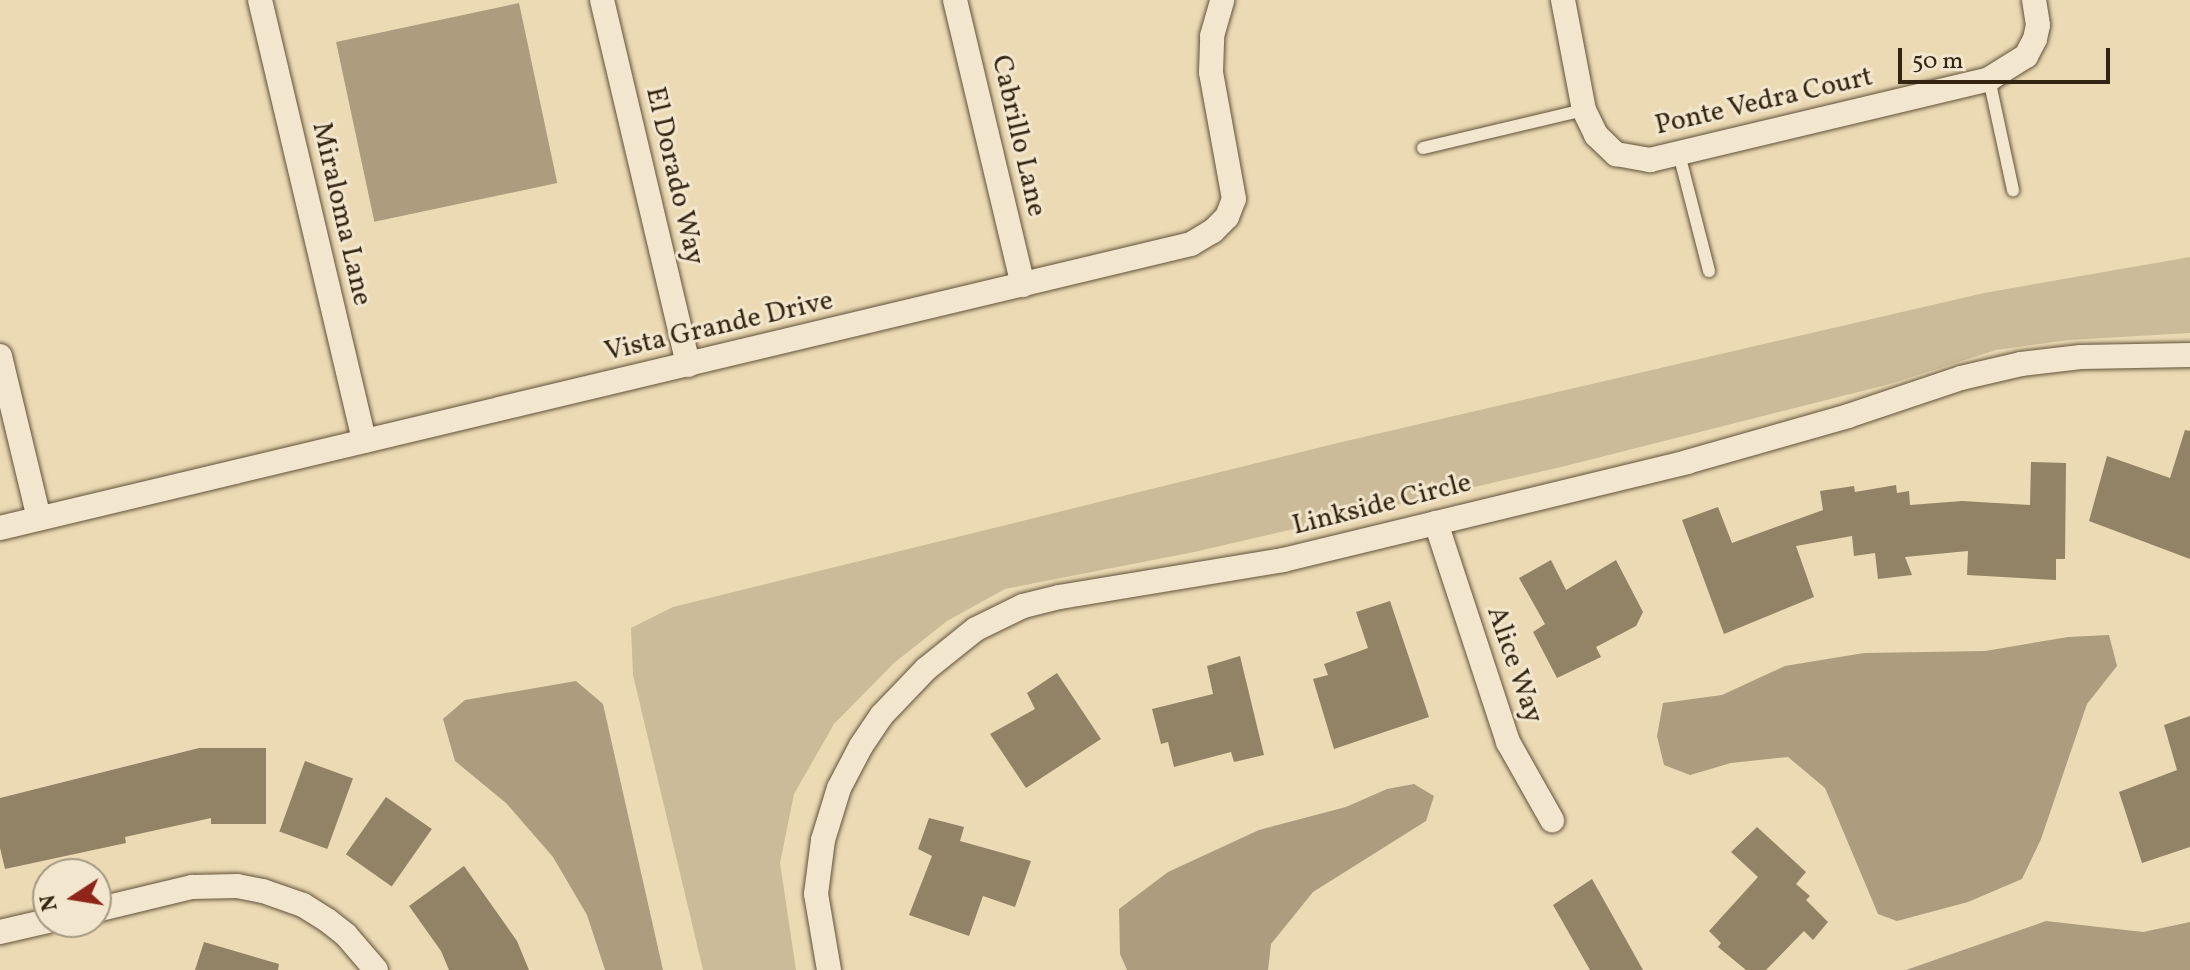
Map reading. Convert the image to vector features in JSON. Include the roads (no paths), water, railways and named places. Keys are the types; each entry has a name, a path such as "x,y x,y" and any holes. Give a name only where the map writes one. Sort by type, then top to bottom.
{"street":[{"name":"Miraloma Lane","path":"260,0 364,441"},
{"name":"El Dorado Way","path":"602,0 688,365"},
{"name":"Cabrillo Lane","path":"955,0 1023,285"},
{"name":"Vista Grande Drive","path":"0,528 1191,244 1213,231 1227,217 1234,199 1233,180 1211,72 1212,36 1222,0"},
{"name":"Ponte Vedra Court","path":"1563,0 1584,110 1596,135 1616,154 1650,160 1989,79 2012,68 2031,48 2038,25 2034,0"},
{"name":"Linkside Circle","path":"829,970 816,894 823,840 839,788 882,715 926,669 976,629 1023,606 1060,597 1283,560 1436,523 1687,462 1992,371 2081,357 2190,355"},
{"path":"0,356 39,518"},
{"name":"Alice Way","path":"1436,523 1508,742 1552,820"},
{"path":"112,906 192,887 237,886 263,891 303,905 327,920 346,935 376,970"},
{"path":"0,932 32,925"}],"lane":[{"path":"1989,79 2013,190"},
{"path":"1423,148 1584,110"},
{"path":"1679,154 1709,271"}]}
